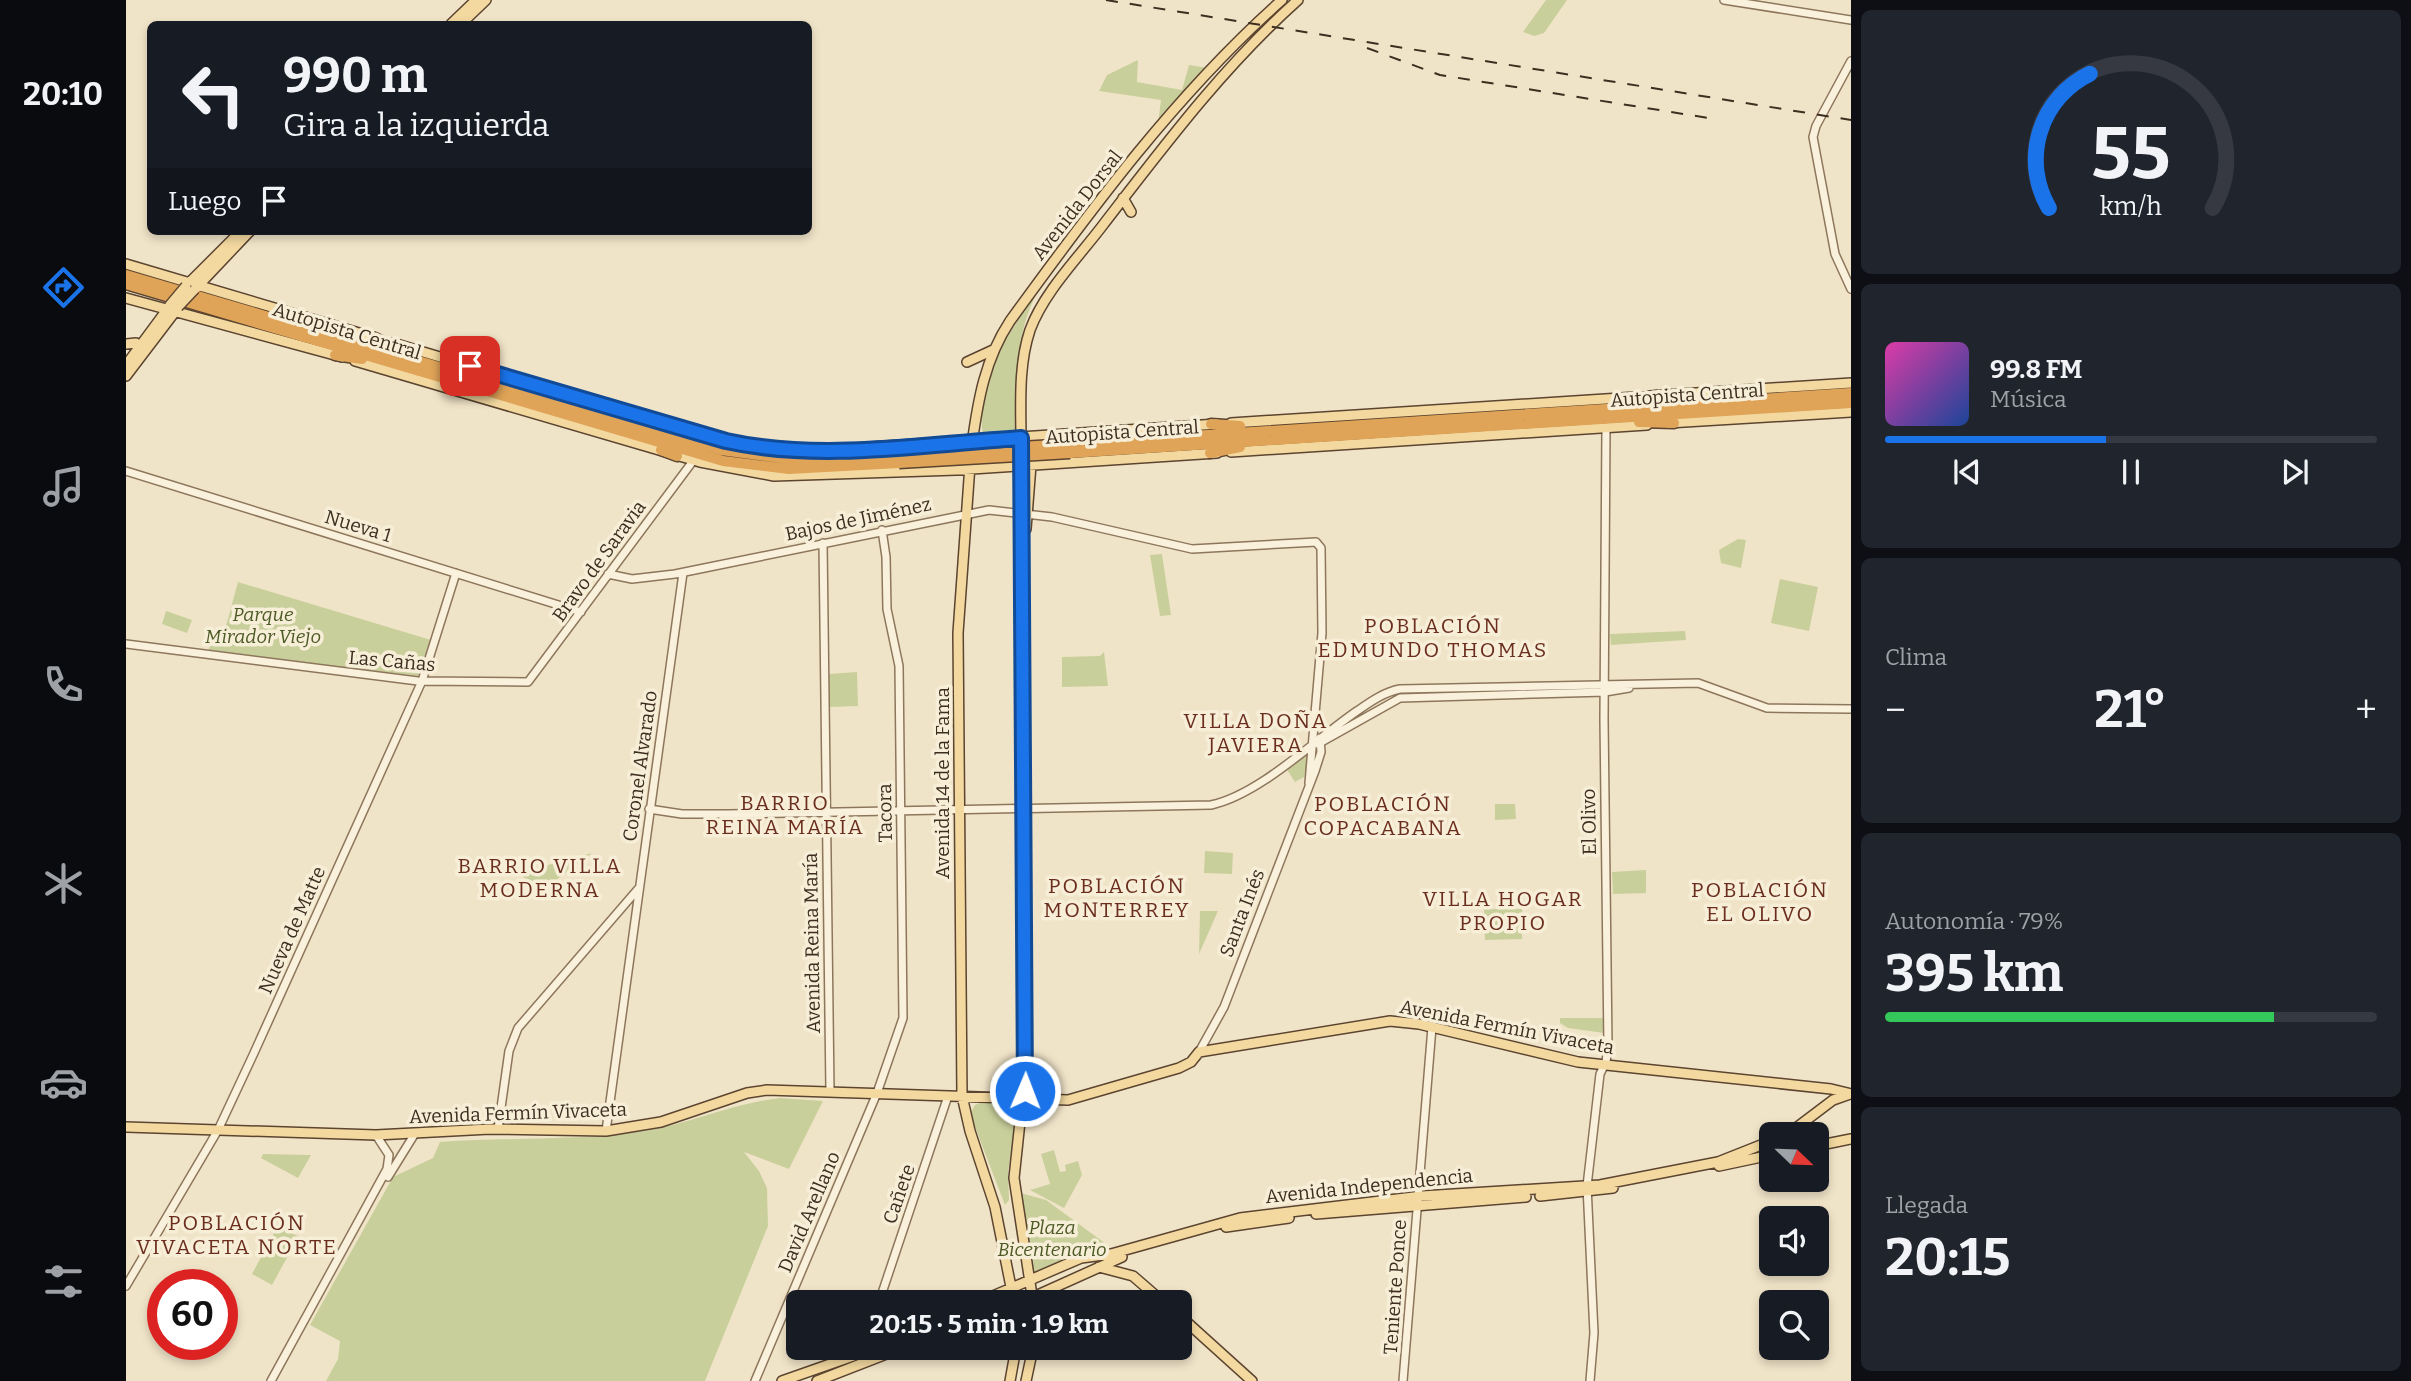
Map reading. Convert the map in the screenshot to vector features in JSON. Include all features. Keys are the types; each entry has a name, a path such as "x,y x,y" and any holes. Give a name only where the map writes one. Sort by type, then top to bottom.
{"highway":[{"name":"Autopista Central","path":"126,275 720,450 761,457 898,458 1070,449 1851,393"},
{"name":"Autopista Central","path":"126,284 711,458 761,467 802,469 898,458"},
{"path":"372,337 449,369"},
{"path":"335,355 398,365"},
{"path":"1583,414 1657,396"},
{"name":"Autopista Central","path":"1583,414 1851,403"},
{"path":"1583,414 1674,423"},
{"path":"619,419 691,431"},
{"path":"1210,424 1283,434"},
{"path":"605,426 677,456"},
{"path":"1210,453 1283,434"}],"main road":[{"path":"453,21 476,0"},
{"path":"464,21 486,0"},
{"name":"Avenida Dorsal","path":"969,469 981,387 994,349 1032,292 1156,132 1223,54 1282,0"},
{"name":"Avenida Dorsal","path":"1024,1100 1022,537 1026,512 1027,466 1021,438 1023,360 1033,323 1051,292 1224,72 1298,0"},
{"path":"1124,198 1131,212"},
{"path":"126,376 135,351 237,235"},
{"path":"192,286 246,235"},
{"path":"126,264 192,286 737,444 789,451 1851,383"},
{"path":"126,298 173,308 693,461 747,473 785,477 1027,466 1851,412"},
{"path":"145,302 153,313 153,327"},
{"path":"126,365 153,327 173,308"},
{"path":"126,344 135,351"},
{"path":"967,362 994,349"},
{"path":"931,444 926,449 925,459 933,471"},
{"name":"Avenida 14 de la Fama","path":"962,1096 958,633 969,469"},
{"name":"Avenida Fermín Vivaceta","path":"126,1127 376,1135 498,1129 606,1131 661,1122 751,1092 877,1093 1058,1101 1088,1096 1184,1067 1199,1052 1384,1021 1432,1027 1568,1060 1831,1088 1851,1094"},
{"path":"1807,1122 1833,1100 1851,1094"},
{"path":"962,1096 967,1119 989,1181 1011,1289"},
{"path":"967,1119 974,1105 986,1097"},
{"path":"1024,1100 1014,1178 1031,1290"},
{"path":"1829,1143 1851,1139"},
{"name":"Avenida Independencia","path":"1587,1190 1718,1162 1759,1146"},
{"name":"Avenida Independencia","path":"1011,1289 1081,1258 1111,1254 1240,1218 1417,1201 1587,1190 1759,1157"},
{"name":"Avenida Independencia","path":"1052,1290 1117,1258 1241,1224 1417,1201"},
{"path":"1097,1267 1130,1274 1149,1290"},
{"path":"1192,1327 1252,1381"},
{"path":"782,1381 844,1360"},
{"path":"817,1381 855,1360"},
{"path":"1010,1381 1014,1360"},
{"path":"1026,1381 1030,1360"}],"street":[{"path":"1724,0 1851,20"},
{"path":"1851,61 1821,115 1813,137 1835,254 1851,289"},
{"name":"El Olivo","path":"1590,1381 1594,1329 1587,1190 1600,1073 1608,1046 1605,428"},
{"name":"Bravo de Saravia","path":"532,681 693,461"},
{"name":"Nueva 1","path":"126,471 581,612"},
{"name":"Bajos de Jiménez","path":"608,574 638,579 683,573 823,542 989,510 1026,512 1192,550 1319,544"},
{"name":"Tacora","path":"877,1093 904,1014 899,666 895,634 887,609 887,557 882,530"},
{"name":"Avenida Reina María","path":"823,542 830,1092"},
{"name":"Santa Inés","path":"1199,1052 1224,1007 1320,757 1316,727 1322,633 1319,544"},
{"name":"Nueva de Matte","path":"126,1286 218,1130 422,681 456,573"},
{"name":"Coronel Alvarado","path":"606,1131 683,573"},
{"name":"Las Cañas","path":"126,644 422,681 532,681"},
{"path":"1318,742 1400,698 1704,684 1767,708 1851,709"},
{"path":"649,809 681,814 1217,804 1238,794 1318,742 1375,699 1396,689 1605,688"},
{"path":"1396,689 1400,698"},
{"path":"498,1129 509,1051 515,1032 639,888"},
{"path":"627,903 632,901 636,905"},
{"name":"Teniente Ponce","path":"1403,1381 1432,1027"},
{"name":"David Arellano","path":"755,1381 877,1093"},
{"name":"Cañete","path":"884,1290 948,1096"},
{"path":"372,1200 389,1163 387,1152 376,1135"},
{"path":"271,1381 372,1200 414,1135"}],"green space":[{"path":"1546,0 1567,0 1544,33 1534,36 1523,32"},
{"path":"1138,60 1137,82 1182,90 1189,65 1208,68 1158,124 1161,100 1099,91 1107,75"},
{"path":"1036,295 1021,345 1018,379 1019,432 983,434 983,397 995,360 1014,325"},
{"path":"1738,539 1746,540 1741,568 1721,563 1719,550"},
{"path":"1162,554 1171,615 1160,616 1150,555"},
{"path":"1780,579 1818,587 1809,631 1771,623"},
{"name":"Parque Mirador Viejo","path":"238,582 431,640 419,676 208,652 213,636 225,630"},
{"path":"166,611 192,620 187,633 162,624"},
{"path":"1685,631 1686,640 1611,645 1610,634"},
{"path":"1104,652 1108,686 1062,687 1062,657 1100,656"},
{"path":"857,672 858,706 829,707 829,674"},
{"path":"1306,755 1309,756 1304,777 1295,782 1286,768"},
{"path":"1495,804 1515,804 1516,819 1495,820"},
{"path":"1205,851 1233,853 1232,874 1204,873"},
{"path":"592,853 536,895 531,884 519,873"},
{"path":"1646,870 1646,893 1613,894 1612,872"},
{"path":"1484,909 1522,909 1522,939 1485,940"},
{"path":"1200,911 1218,911 1199,954"},
{"path":"1560,1018 1603,1018 1604,1033 1568,1028 1560,1023"},
{"path":"780,1098 823,1101 789,1169 744,1152 759,1171 767,1188 768,1226 705,1381 326,1381 338,1359 340,1341 310,1325 393,1177 433,1158 440,1142 593,1136 644,1131 745,1104"},
{"path":"982,1102 1018,1104 1008,1172 1009,1200 1005,1205 970,1114 975,1105"},
{"path":"1054,1150 1060,1172 1066,1171 1065,1165 1078,1161 1082,1175 1064,1208 1030,1190 1050,1184 1041,1154"},
{"path":"263,1154 311,1155 298,1178 261,1158"},
{"name":"Plaza Bicentenario","path":"1017,1192 1046,1200 1106,1244 1102,1251 1033,1275"},
{"path":"278,1226 309,1242 306,1248 295,1243 272,1285 252,1274"}],"railway":[{"path":"1106,0 1851,120"},
{"path":"1367,48 1440,75 1715,119"}],"district":[{"name":"POBLACIÓN EDMUNDO THOMAS","path":"1433,638"},
{"name":"VILLA DOÑA JAVIERA","path":"1256,733"},
{"name":"BARRIO REINA MARÍA","path":"785,815"},
{"name":"POBLACIÓN COPACABANA","path":"1383,816"},
{"name":"BARRIO VILLA MODERNA","path":"540,878"},
{"name":"POBLACIÓN MONTERREY","path":"1117,898"},
{"name":"POBLACIÓN EL OLIVO","path":"1760,902"},
{"name":"VILLA HOGAR PROPIO","path":"1503,911"},
{"name":"POBLACIÓN VIVACETA NORTE","path":"237,1235"}],"route":[{"path":"470,366 726,441 769,449 824,451 1021,438 1025,1091"}]}
